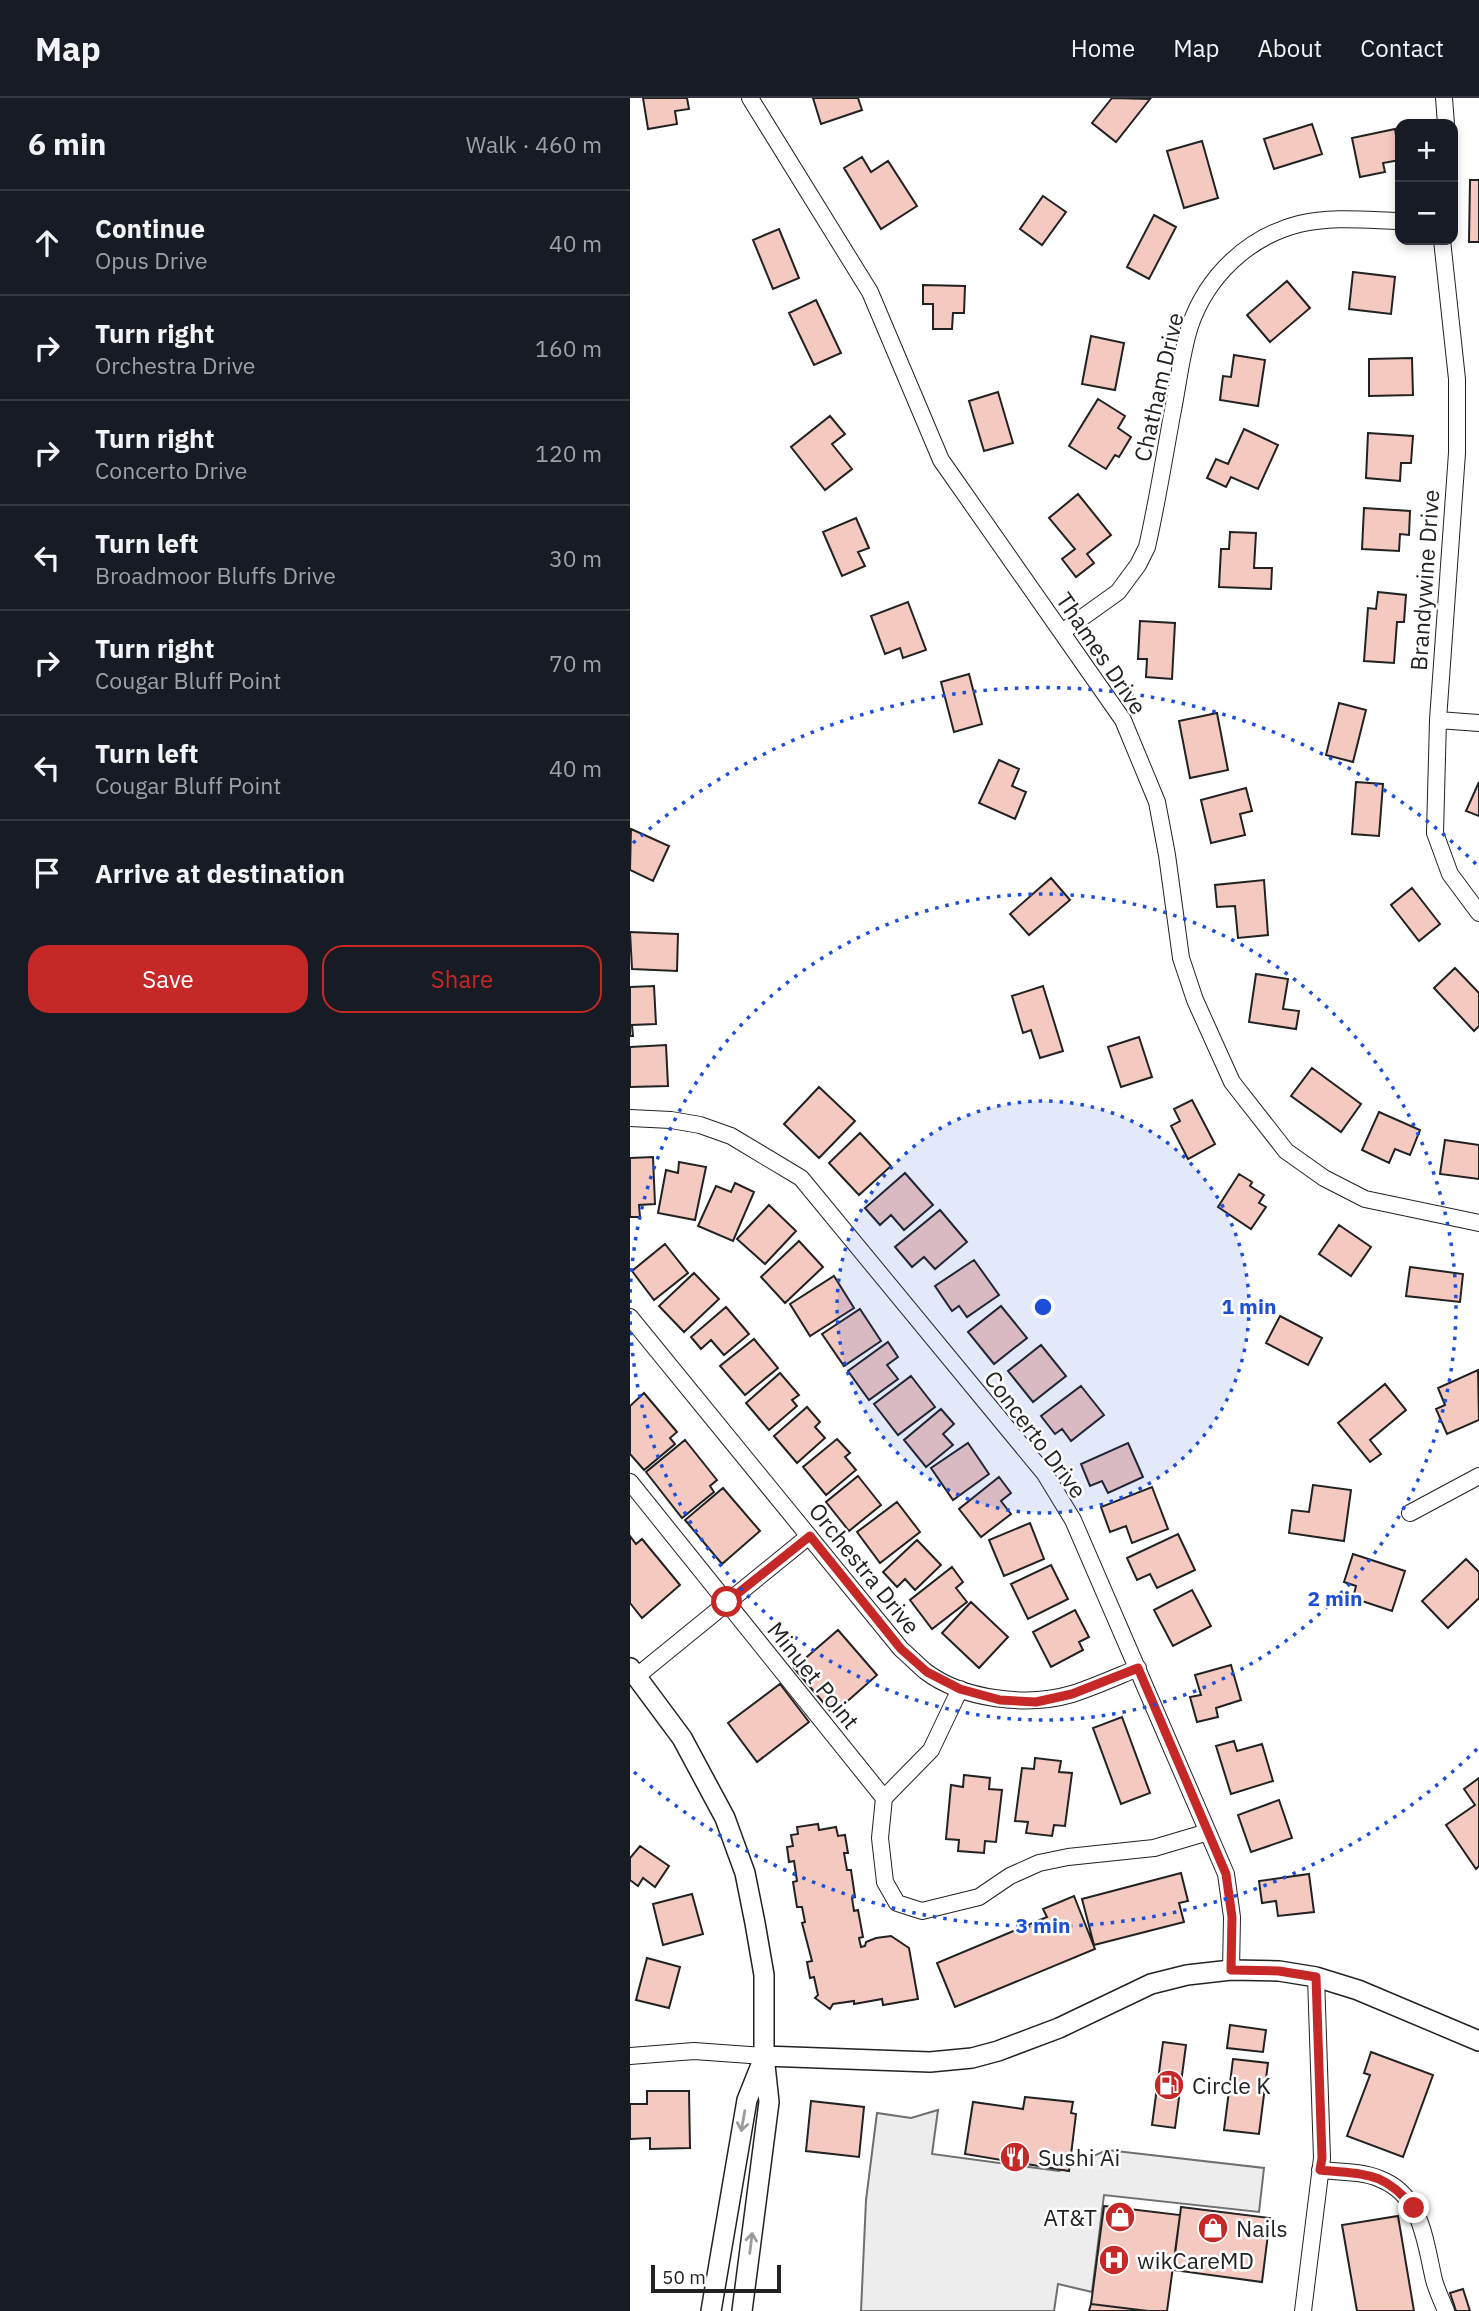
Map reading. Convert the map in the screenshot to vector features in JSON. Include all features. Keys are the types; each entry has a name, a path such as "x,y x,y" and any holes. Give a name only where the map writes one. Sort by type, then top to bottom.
{"street":[{"name":"Thames Drive","path":"750,98 870,292 940,460 1123,720 1157,802 1181,958 1195,1000 1232,1082 1286,1151 1324,1178 1365,1199 1479,1223"},
{"path":"1444,98 1446,119"},
{"name":"Chatham Drive","path":"1062,632 1118,592 1138,565 1147,547 1190,326 1213,282 1225,267 1251,245 1297,225 1343,219 1395,221"},
{"name":"Brandywine Drive","path":"1443,245 1457,379 1457,453 1438,720 1434,833 1450,874 1479,913"},
{"path":"1438,720 1479,723"},
{"name":"Concerto Drive","path":"630,1118 700,1125 731,1136 801,1178 1045,1474 1073,1520 1226,1874 1232,1917 1231,1970"},
{"name":"Orchestra Drive","path":"630,1317 901,1649 927,1672 960,1689 1000,1700 1036,1702 1072,1694 1138,1668"},
{"path":"1410,1513 1479,1476"},
{"name":"Minuet Point","path":"630,1482 884,1798"},
{"path":"742,2311 769,2102 764,2056 764,1975 745,1873 725,1818 682,1738 634,1672 810,1536"},
{"path":"960,1689 931,1751 884,1798 880,1838 885,1882 897,1903 922,1911 979,1897 1010,1877 1039,1863 1068,1857 1154,1848 1208,1832"},
{"path":"630,2056 694,2050 800,2059 930,2062 972,2058 999,2051 1059,2028 1151,1984 1187,1975 1231,1970 1279,1971 1316,1977 1358,1990 1479,2041"},
{"path":"1303,2311 1322,2158 1316,1977"},
{"path":"710,2311 747,2100 764,2056"},
{"path":"1320,2170 1379,2178 1393,2185 1403,2195 1421,2222 1435,2283 1446,2311"}],"shaded area":[{"path":"938,2110 932,2154 1059,2171 1107,2150 1264,2168 1259,2212 1104,2195 1092,2292 1058,2284 1054,2311 861,2311 866,2200 877,2113 911,2118"}],"building":[{"path":"643,98 687,98 689,109 675,111 677,124 648,129"},
{"path":"813,98 858,98 862,110 821,124"},
{"path":"1112,98 1150,99 1116,142 1092,123"},
{"path":"1312,124 1322,154 1274,169 1264,139"},
{"path":"1395,129 1395,161 1383,163 1385,172 1360,177 1352,138"},
{"path":"1202,141 1218,198 1184,208 1167,151"},
{"path":"862,157 871,172 888,161 917,206 881,229 844,168"},
{"path":"1470,180 1479,180 1479,242 1469,242"},
{"path":"1043,196 1066,212 1042,245 1020,229"},
{"path":"1154,215 1176,227 1149,279 1127,267"},
{"path":"779,229 799,278 773,289 753,240"},
{"path":"1353,272 1395,277 1391,314 1349,309"},
{"path":"1287,281 1310,308 1270,342 1247,315"},
{"path":"923,285 965,286 964,313 953,313 952,329 933,329 933,304 923,304"},
{"path":"816,300 841,353 814,365 789,313"},
{"path":"1091,336 1124,343 1115,390 1082,384"},
{"path":"1234,355 1265,360 1258,406 1220,400 1223,376 1231,377"},
{"path":"1412,358 1413,395 1369,396 1369,359"},
{"path":"998,392 1013,443 984,451 969,401"},
{"path":"1098,399 1125,416 1118,428 1131,437 1119,457 1115,455 1106,469 1069,446"},
{"path":"830,416 845,434 832,444 852,469 825,490 791,447"},
{"path":"1244,429 1278,445 1258,489 1231,477 1226,487 1207,478 1216,459 1228,464"},
{"path":"1368,433 1413,436 1411,463 1401,463 1400,481 1366,478"},
{"path":"1078,494 1111,535 1087,554 1094,563 1076,577 1062,559 1075,549 1049,518"},
{"path":"1364,508 1410,511 1409,535 1400,534 1399,551 1362,549"},
{"path":"856,518 869,548 858,552 865,566 842,576 823,532"},
{"path":"1230,532 1256,533 1254,568 1272,568 1271,589 1219,587 1221,549 1229,549"},
{"path":"1378,592 1406,595 1404,622 1397,622 1394,663 1364,661 1368,608 1376,609"},
{"path":"908,602 926,650 903,658 900,648 885,654 871,616"},
{"path":"1140,621 1175,623 1172,679 1146,677 1147,659 1138,659"},
{"path":"969,674 982,724 954,732 941,682"},
{"path":"1339,703 1366,710 1353,762 1326,755"},
{"path":"1217,713 1228,770 1190,778 1179,721"},
{"path":"999,760 1019,769 1012,786 1026,792 1015,819 979,803"},
{"path":"1356,782 1383,784 1379,836 1352,834"},
{"path":"1479,782 1479,816 1466,811"},
{"path":"1246,788 1252,811 1240,814 1245,835 1211,843 1201,800"},
{"path":"631,829 669,846 653,881 630,870"},
{"path":"1051,878 1070,900 1029,935 1010,914"},
{"path":"1264,880 1268,935 1238,938 1235,906 1217,907 1215,885"},
{"path":"1412,888 1440,924 1419,941 1391,905"},
{"path":"630,932 678,934 677,971 632,969"},
{"path":"1455,968 1479,993 1479,1026 1474,1031 1434,988"},
{"path":"1256,974 1288,979 1283,1009 1299,1011 1296,1029 1249,1022"},
{"path":"654,986 656,1024 632,1025 633,1036 630,1036 630,987"},
{"path":"1043,986 1063,1051 1040,1058 1031,1030 1023,1033 1012,996"},
{"path":"1139,1037 1152,1077 1121,1087 1108,1047"},
{"path":"666,1045 668,1086 630,1087 630,1047"},
{"path":"1312,1068 1361,1104 1341,1132 1291,1096"},
{"path":"819,1087 855,1121 819,1158 784,1124"},
{"path":"1192,1100 1215,1144 1188,1159 1171,1126 1180,1121 1174,1109"},
{"path":"1379,1112 1420,1130 1410,1155 1395,1149 1389,1163 1362,1150"},
{"path":"860,1133 891,1166 859,1195 829,1163"},
{"path":"1445,1140 1479,1145 1479,1179 1440,1174"},
{"path":"653,1157 655,1204 639,1205 640,1217 630,1217 630,1158"},
{"path":"679,1162 706,1167 695,1220 658,1213 666,1170 678,1173"},
{"path":"905,1173 933,1205 904,1230 891,1215 880,1225 865,1208"},
{"path":"1239,1174 1252,1182 1250,1186 1264,1195 1259,1203 1266,1207 1251,1229 1218,1207"},
{"path":"735,1183 754,1192 733,1241 698,1226 716,1186 731,1192"},
{"path":"769,1205 796,1231 765,1264 737,1239"},
{"path":"940,1210 967,1242 935,1269 924,1257 912,1267 895,1247"},
{"path":"1339,1225 1371,1247 1351,1276 1319,1254"},
{"path":"799,1241 823,1267 785,1303 761,1277"},
{"path":"665,1244 688,1273 654,1300 632,1271"},
{"path":"974,1260 999,1295 967,1317 959,1306 952,1311 935,1286"},
{"path":"1410,1267 1463,1274 1460,1302 1406,1296"},
{"path":"694,1273 719,1299 684,1332 659,1306"},
{"path":"834,1276 854,1308 810,1336 790,1304"},
{"path":"1001,1306 1027,1338 994,1364 968,1332"},
{"path":"726,1307 749,1334 724,1355 711,1340 701,1349 691,1337"},
{"path":"860,1309 881,1341 844,1366 822,1334"},
{"path":"1280,1316 1322,1338 1308,1365 1266,1343"},
{"path":"754,1339 778,1368 745,1395 720,1366"},
{"path":"888,1342 898,1357 887,1365 898,1379 869,1400 848,1371"},
{"path":"1041,1345 1066,1376 1033,1402 1008,1371"},
{"path":"1478,1370 1479,1420 1447,1434 1436,1409 1445,1405 1438,1388"},
{"path":"780,1373 799,1395 792,1400 797,1406 769,1430 746,1403"},
{"path":"911,1376 935,1407 898,1435 874,1404"},
{"path":"1385,1384 1406,1410 1370,1440 1381,1454 1370,1462 1338,1423"},
{"path":"1081,1386 1104,1415 1071,1441 1062,1429 1055,1434 1041,1416"},
{"path":"644,1393 677,1432 670,1438 675,1444 644,1470 630,1454 630,1406"},
{"path":"807,1407 820,1422 815,1427 825,1438 797,1463 774,1436"},
{"path":"941,1409 954,1424 943,1434 953,1445 926,1467 904,1440"},
{"path":"837,1439 850,1453 845,1457 856,1470 826,1495 803,1467"},
{"path":"685,1440 717,1480 710,1486 714,1492 682,1518 646,1472"},
{"path":"968,1443 989,1474 953,1500 931,1468"},
{"path":"1128,1443 1143,1477 1108,1493 1102,1481 1090,1486 1081,1464"},
{"path":"858,1476 881,1505 849,1531 826,1502"},
{"path":"999,1477 1011,1493 1001,1501 1011,1514 981,1537 959,1509"},
{"path":"1313,1485 1351,1490 1344,1541 1289,1533 1292,1510 1309,1512"},
{"path":"1152,1487 1168,1529 1132,1543 1126,1526 1110,1532 1101,1507"},
{"path":"723,1488 760,1531 722,1564 685,1520"},
{"path":"897,1502 920,1532 880,1563 857,1532"},
{"path":"1030,1523 1044,1559 1004,1576 989,1540"},
{"path":"1178,1534 1195,1570 1157,1588 1150,1574 1137,1580 1127,1558"},
{"path":"630,1536 636,1544 642,1539 680,1585 642,1618 630,1603"},
{"path":"917,1540 941,1565 915,1590 905,1579 897,1587 883,1572"},
{"path":"1353,1554 1405,1571 1392,1611 1353,1598 1356,1586 1344,1582"},
{"path":"1466,1559 1479,1572 1479,1598 1448,1628 1422,1601"},
{"path":"1051,1565 1068,1599 1028,1619 1011,1584"},
{"path":"952,1567 963,1582 956,1588 967,1602 932,1629 910,1600"},
{"path":"1192,1590 1211,1626 1173,1646 1154,1610"},
{"path":"971,1602 1008,1637 979,1668 942,1633"},
{"path":"1075,1610 1089,1637 1079,1642 1083,1650 1051,1667 1033,1632"},
{"path":"838,1630 877,1675 833,1714 794,1668"},
{"path":"1231,1665 1241,1700 1216,1708 1218,1717 1197,1722 1190,1697 1201,1695 1195,1675"},
{"path":"780,1684 809,1722 757,1762 728,1723"},
{"path":"1122,1717 1150,1793 1121,1804 1093,1728"},
{"path":"1234,1741 1237,1751 1262,1744 1273,1781 1231,1794 1216,1746"},
{"path":"1035,1758 1061,1761 1059,1772 1072,1773 1065,1826 1054,1825 1052,1836 1026,1833 1028,1822 1015,1821 1022,1768 1034,1769"},
{"path":"964,1775 990,1778 989,1789 1002,1790 996,1842 985,1841 984,1853 958,1851 959,1840 946,1839 951,1785 963,1787"},
{"path":"1479,1778 1479,1866 1476,1869 1446,1825 1475,1805 1464,1789"},
{"path":"1279,1800 1292,1838 1251,1852 1238,1815"},
{"path":"818,1824 819,1830 836,1827 838,1836 845,1835 848,1853 844,1853 847,1870 851,1870 854,1911 858,1910 863,1937 859,1938 861,1947 876,1938 891,1936 909,1948 918,1999 883,2005 882,1999 854,2004 854,2001 833,2004 830,2009 815,1998 818,1995 814,1977 810,1978 807,1962 812,1961 802,1923 805,1922 802,1907 797,1907 793,1882 797,1881 794,1861 789,1862 787,1847 793,1846 791,1835 798,1834 797,1827"},
{"path":"640,1846 669,1866 655,1887 643,1878 638,1886 630,1880 630,1858"},
{"path":"1181,1873 1188,1901 1179,1903 1184,1922 1094,1945 1082,1899"},
{"path":"1309,1874 1314,1912 1278,1916 1276,1901 1262,1903 1259,1881"},
{"path":"692,1894 703,1934 663,1945 653,1904"},
{"path":"1074,1896 1095,1949 955,2007 937,1963 1047,1917 1043,1909"},
{"path":"647,1958 680,1967 669,2008 636,2000"},
{"path":"1230,2025 1266,2030 1263,2052 1227,2048"},
{"name":"Circle K","path":"1163,2042 1186,2045 1175,2128 1152,2125"},
{"path":"1371,2052 1433,2075 1403,2157 1347,2136 1370,2075 1364,2073"},
{"path":"1233,2059 1268,2063 1259,2134 1224,2130"},
{"path":"647,2091 689,2091 690,2148 650,2149 650,2138 630,2139 630,2104 647,2104"},
{"path":"1025,2097 1073,2102 1071,2113 1076,2114 1069,2171 965,2154 973,2102 1023,2109"},
{"path":"811,2101 864,2107 859,2157 806,2151"},
{"path":"1104,2206 1180,2215 1167,2311 1091,2304"},
{"path":"1181,2207 1270,2218 1262,2282 1173,2270"},
{"path":"1398,2216 1414,2311 1357,2311 1342,2225"},
{"path":"1463,2289 1470,2311 1456,2311 1450,2293"},
{"path":"1091,2304 1148,2311 1089,2311"}],"place":[{"name":"Circle K","path":"1169,2085"},
{"name":"Sushi Ai","path":"1015,2157"},
{"name":"AT&T","path":"1120,2217"},
{"name":"Nails","path":"1213,2228"},
{"name":"wikCareMD","path":"1114,2260"}],"route":[{"path":"727,1602 810,1536 901,1649 927,1672 960,1689 1000,1700 1036,1702 1072,1694 1138,1668 1226,1874 1232,1917 1231,1970 1279,1971 1316,1977 1322,2158 1320,2170 1379,2178 1393,2185 1414,2208"}]}
